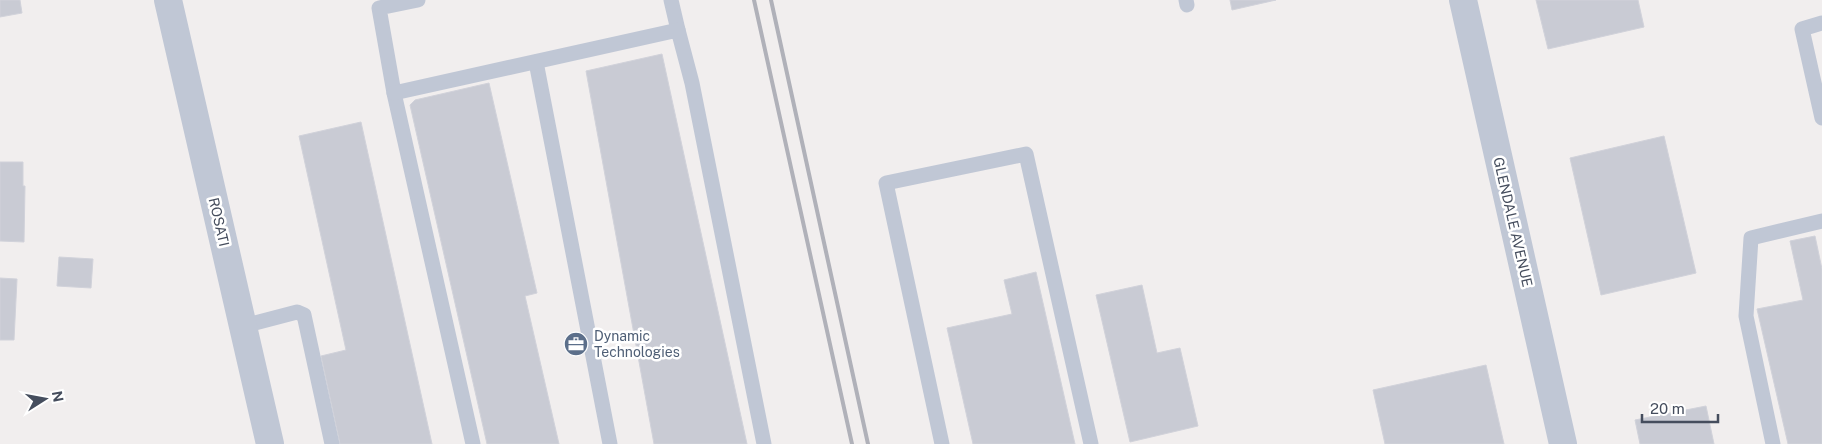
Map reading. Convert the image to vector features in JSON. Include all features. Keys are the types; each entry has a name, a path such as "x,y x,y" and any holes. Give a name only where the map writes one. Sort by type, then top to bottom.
{"street":[{"name":"ROSATI","path":"168,0 270,444"},
{"name":"GLENDALE AVENUE","path":"1463,0 1563,444"}],"lane":[{"path":"418,0 379,8 394,93 473,444"},
{"path":"671,0 692,83 764,444"},
{"path":"1822,23 1802,29 1822,118"},
{"path":"394,93 678,30"},
{"path":"536,62 610,444"},
{"path":"942,444 886,183 1026,154 1091,444"},
{"path":"1774,444 1746,316 1751,238 1822,221"},
{"path":"243,326 297,312 304,314 332,444"}],"building":[{"path":"0,0 20,0 22,13 0,17"},
{"path":"1230,0 1276,0 1232,10"},
{"path":"1536,0 1638,0 1644,27 1548,49"},
{"path":"662,54 747,444 654,444 586,71"},
{"path":"489,83 537,293 525,296 559,444 487,444 410,105 415,100"},
{"path":"361,122 432,444 340,444 321,356 346,350 299,136"},
{"path":"1664,136 1696,273 1601,295 1570,158"},
{"path":"0,162 23,162 23,186 25,186 24,242 0,241"},
{"path":"1815,236 1822,269 1822,444 1788,444 1757,309 1803,300 1790,241"},
{"path":"59,257 93,259 91,288 57,286"},
{"path":"1036,272 1075,444 973,444 947,328 1012,314 1004,280"},
{"path":"0,278 17,279 14,340 0,340"},
{"path":"1142,285 1157,353 1180,348 1198,426 1130,442 1096,295"},
{"path":"1486,365 1504,444 1385,444 1373,390"},
{"path":"1706,406 1714,444 1640,444 1635,420"}],"railway":[{"path":"754,0 852,444"},
{"path":"771,0 868,444"}],"place":[{"name":"Dynamic Technologies","path":"576,344"}]}
